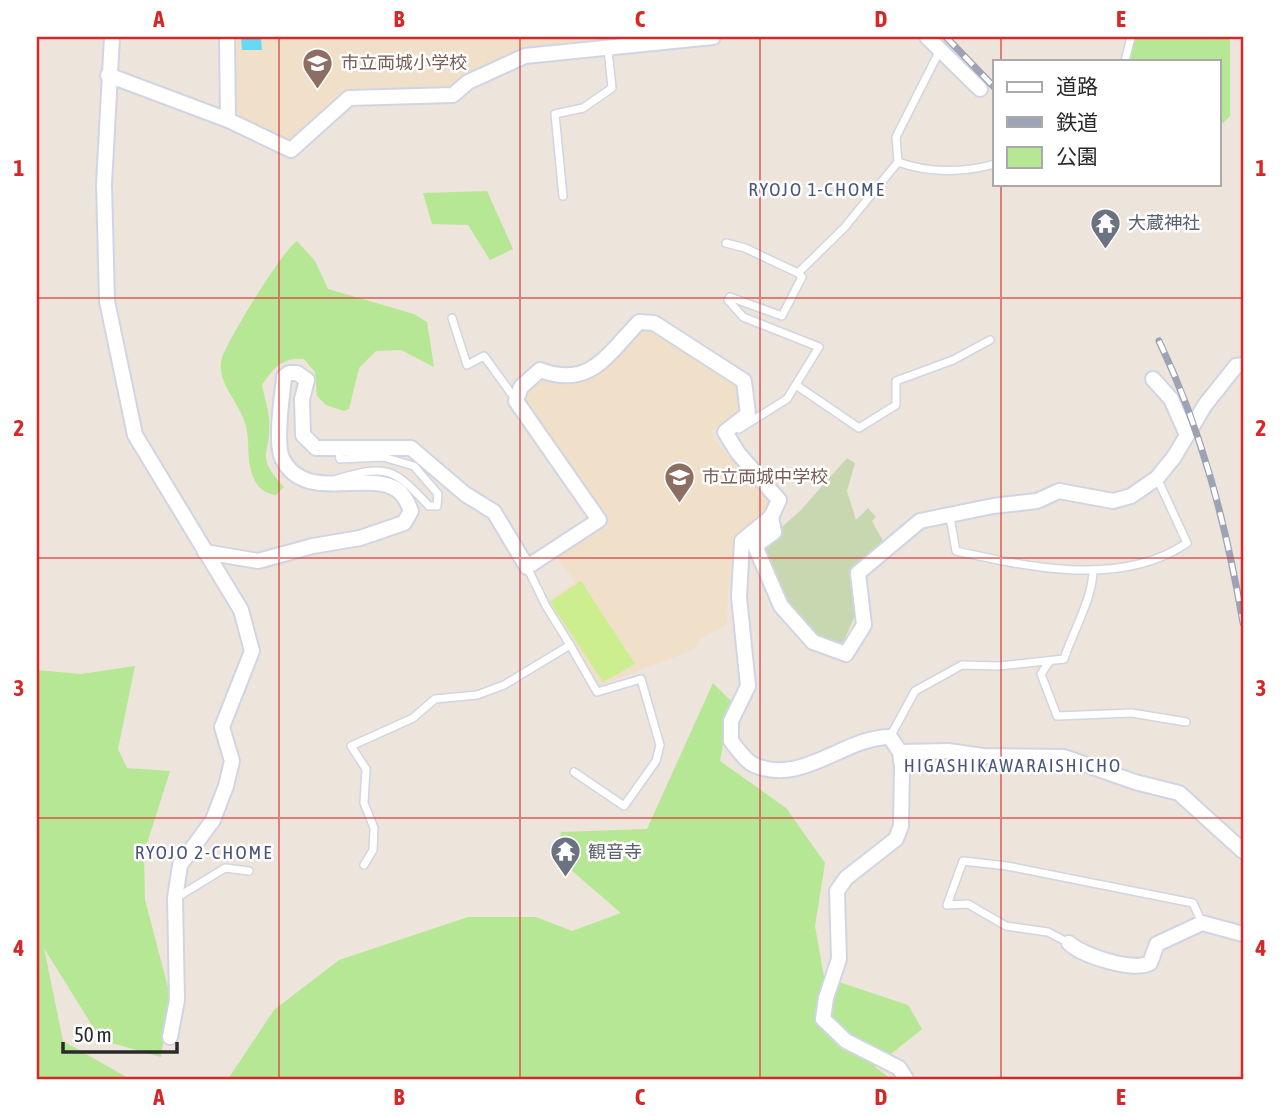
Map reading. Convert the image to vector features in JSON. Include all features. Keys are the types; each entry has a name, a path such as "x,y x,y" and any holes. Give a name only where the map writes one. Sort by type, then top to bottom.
{"street":[{"path":"112,37 104,184 107,301 135,435 242,610 252,651 222,727 232,761 226,786 213,820 180,865 175,898 177,1000 170,1037"},
{"path":"227,37 228,121"},
{"path":"108,75 228,121 291,150 349,99 453,95 468,82 525,56 608,49 628,41 713,37"},
{"path":"927,37 980,89"},
{"path":"205,552 258,561 313,546 360,538 404,523 411,511 396,488 381,483 333,486 299,476 282,457 284,377 289,373 297,373 307,380 302,399 303,435 316,448 411,448 465,494 494,512 527,567 598,520 516,401 522,387 540,370 559,376 587,374 639,322 654,323 744,381 748,414 725,432 779,500 771,517 742,541 739,597 748,686 731,721 731,741 752,764 783,771 818,761 871,737 890,737 900,752 901,826 896,839 846,878 838,891 839,959 823,1019 846,1041 899,1068 906,1079"},
{"path":"771,517 774,532 755,546 781,606 813,642 846,654 864,625 858,573 920,521 950,517 993,506 1037,501 1059,491 1113,501 1131,496 1157,478 1221,382 1236,366 1243,365"},
{"path":"1153,379 1171,399 1187,435"},
{"path":"900,752 948,751 983,756 1064,757 1135,782 1179,793 1243,851"},
{"path":"1069,943 1109,961 1141,967 1150,963 1157,944 1202,923 1243,934"}],"lane":[{"path":"1125,60 1131,37"},
{"path":"563,196 555,114 583,108 612,88 608,49"},
{"path":"798,273 844,228 898,162 896,137 940,50"},
{"path":"898,162 928,169 961,170 993,164"},
{"path":"726,243 745,248 802,277 782,316 730,297 727,300 743,317 819,347 787,399 728,437"},
{"path":"453,318 467,365 484,356 516,401"},
{"path":"796,385 859,428 895,405 896,381 953,360 990,340"},
{"path":"323,483 372,469 390,472 408,484 429,506 437,506 438,494 414,466 383,457 340,459 338,447"},
{"path":"950,517 956,551 1002,561 1093,570 1138,566 1170,555 1187,543 1157,478"},
{"path":"527,567 546,606 597,692 641,679 660,745 656,761 624,806 574,772"},
{"path":"890,737 915,691 962,665 1049,662 1064,659 1079,616 1093,591 1093,570"},
{"path":"364,865 373,850 374,828 364,803 366,769 351,746 413,718 435,699 477,695 504,684 570,645"},
{"path":"1049,662 1041,674 1057,716 1132,713 1186,722"},
{"path":"1069,943 1048,932 1006,926 968,904 947,905 963,861 1007,866 1193,903 1202,923"},
{"path":"175,898 225,868 249,871"}],"shaded area":[{"name":"市立両城小学校","path":"233,37 618,37 614,41 467,75 450,88 353,91 294,140 286,142 245,121 236,111"},
{"name":"市立両城中学校","path":"637,329 648,329 739,387 741,412 712,430 713,438 747,478 769,495 768,514 741,532 734,546 727,625 700,639 695,649 599,686 547,602 575,582 555,555 605,525 520,400 525,390 542,379 555,383 582,380"}],"green space":[{"path":"1135,37 1230,37 1230,116 1220,126 1220,60 1129,60"},
{"path":"487,191 513,249 490,260 468,225 432,224 423,193"},
{"path":"297,241 315,261 328,289 414,314 427,322 434,367 401,350 376,351 359,368 349,409 344,411 326,405 317,396 315,372 304,359 290,360 279,365 262,385 269,419 266,460 284,487 276,495 264,491 255,481 250,466 245,423 225,383 221,367 222,358 245,315 289,248"},
{"path":"847,458 855,463 847,491 856,520 868,508 876,517 872,521 883,541 852,571 857,611 843,643 807,636 783,604 759,547 800,511"},
{"path":"581,581 635,664 603,682 550,602"},
{"path":"135,666 118,749 127,768 170,771 144,853 145,900 170,995 161,1057 101,1040 44,948 63,1041 130,1079 37,1079 37,670 81,674"},
{"path":"713,683 731,701 720,761 786,808 825,863 815,926 824,977 908,1005 922,1029 875,1067 891,1079 228,1079 274,1010 339,960 468,917 536,917 572,931 621,913 556,857 561,832 647,829"}],"water":[{"path":"241,37 261,37 262,50 242,50"}],"railway":[{"path":"946,37 993,86"},
{"path":"1159,341 1188,409 1211,479 1229,550 1243,623"}],"place":[{"name":"市立両城小学校","path":"318,90"},
{"name":"大蔵神社","path":"1105,250"},
{"name":"市立両城中学校","path":"679,504"},
{"name":"観音寺","path":"565,879"}],"district":[{"name":"RYOJO 1-CHOME","path":"817,189"},
{"name":"HIGASHIKAWARAISHICHO","path":"1013,765"},
{"name":"RYOJO 2-CHOME","path":"204,852"}]}
